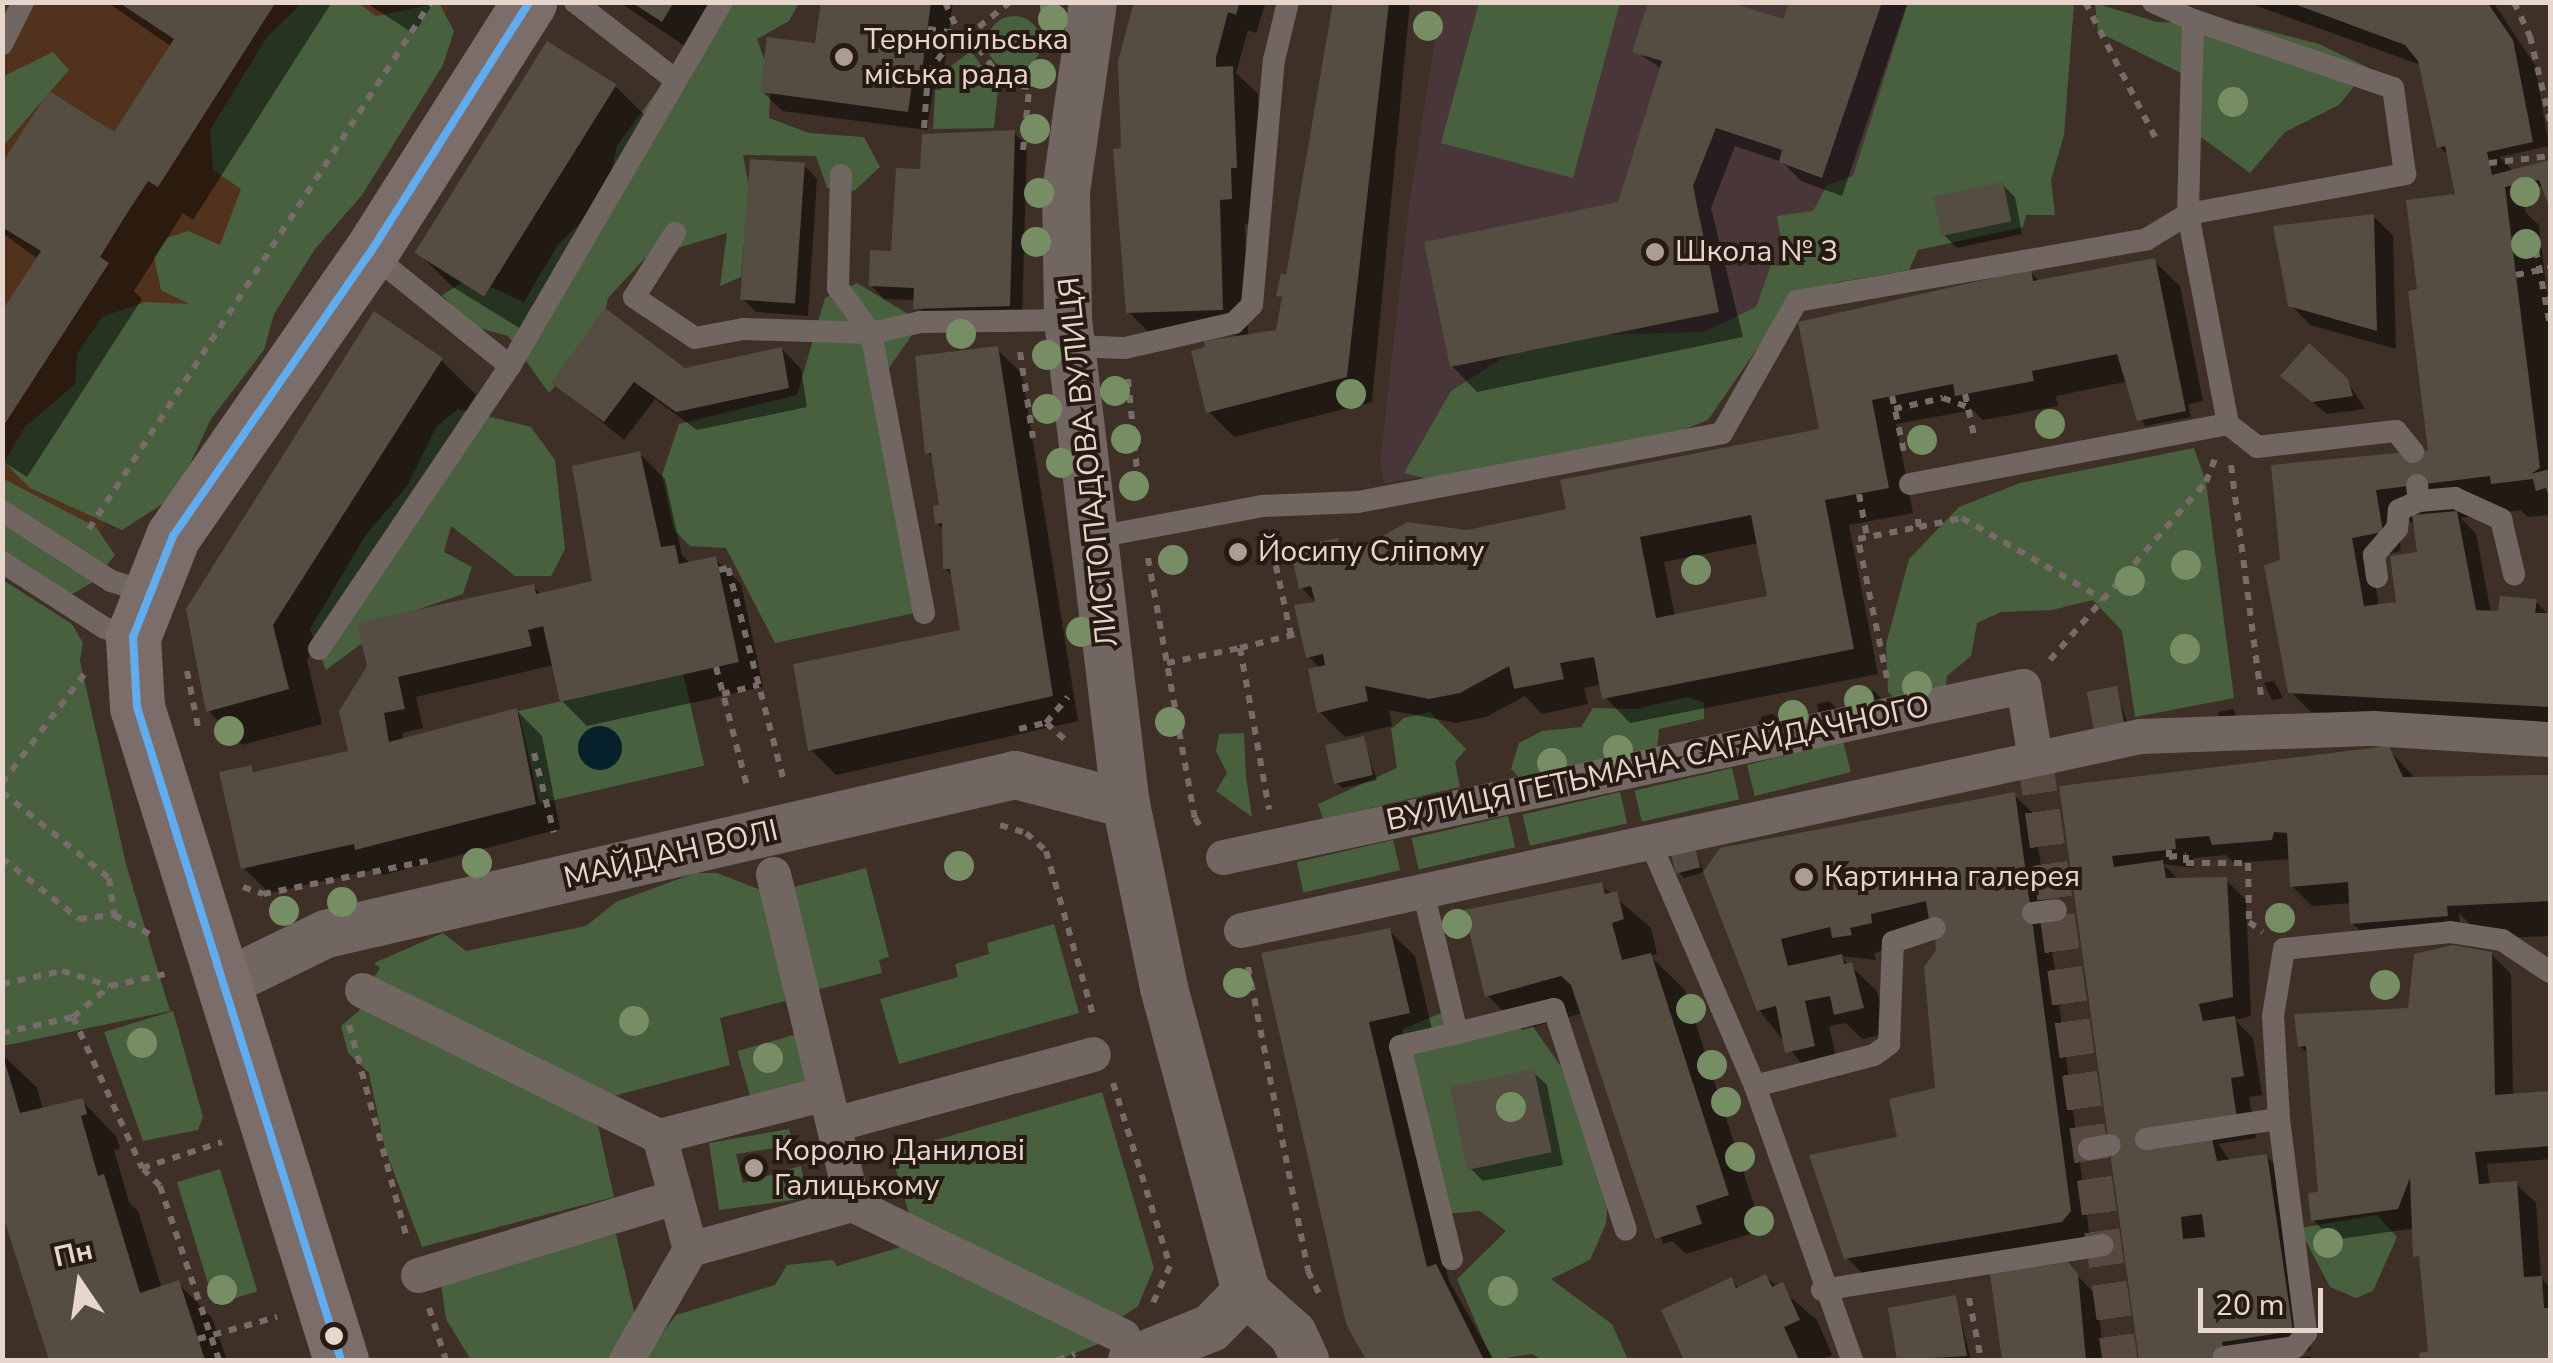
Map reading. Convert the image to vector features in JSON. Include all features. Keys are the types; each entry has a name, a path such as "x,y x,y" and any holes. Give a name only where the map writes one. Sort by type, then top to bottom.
{"main road":[{"path":"341,1360 197,988 137,707 130,634 173,536 370,252 530,2"}],"street":[{"name":"ЛИСТОПАДОВА ВУЛИЦЯ","path":"1093,2 1066,191 1069,333 1120,532 1126,804 1164,988 1246,1292"},
{"path":"2023,686 2035,758"},
{"name":"ВУЛИЦЯ ГЕТЬМАНА САГАЙДАЧНОГО","path":"1223,857 2023,686"},
{"path":"1240,930 2140,736 2373,728 2550,739"},
{"name":"МАЙДАН ВОЛІ","path":"197,988 326,934 1015,775 1126,804"},
{"path":"774,874 852,1204"},
{"path":"362,990 659,1136 829,1109 1100,1053"},
{"path":"659,1136 690,1249"},
{"path":"418,1275 675,1198"},
{"path":"626,1360 690,1249 852,1204 1134,1339 1211,1328 1246,1292 1293,1334 1305,1360"}],"lane":[{"path":"2,44 22,2"},
{"path":"575,2 673,78"},
{"path":"319,650 510,366 673,78 722,2"},
{"path":"675,233 634,297 695,338 742,328 872,333 939,321 1069,333 1125,348 1234,323 1252,305 1274,60 1288,2"},
{"path":"1120,532 1262,506 1358,502 1722,434 1797,301 2148,239 2188,214 2406,174 2393,88 2193,20 2153,2"},
{"path":"2193,20 2188,214 2228,424 2257,447 2396,431 2414,452"},
{"path":"840,175 838,288 872,333 924,612"},
{"path":"370,252 510,366"},
{"path":"1910,484 2228,424"},
{"path":"2377,577 2374,555 2397,530 2399,510 2418,493 2455,498 2502,519 2514,574"},
{"path":"2,511 111,581 130,634"},
{"path":"2,562 130,634"},
{"path":"1650,842 1755,1086 1822,1290 1852,1360"},
{"path":"1422,891 1457,1033"},
{"path":"1755,1086 1874,1055 1889,1044 1893,942 1935,928"},
{"path":"2224,1356 2294,1347 2306,1332 2279,1118 2273,1016 2284,948 2450,932 2502,940 2550,972"},
{"path":"1452,1259 1400,1046 1554,1009 1626,1230"},
{"path":"2146,1139 2279,1118"},
{"path":"1822,1290 2102,1245"}],"path":[{"path":"72,555 431,2"},
{"path":"945,2 958,32"},
{"path":"969,34 1010,2"},
{"path":"1031,2 1042,4"},
{"path":"2085,2 2156,139 2187,158"},
{"path":"2514,2 2530,36 2550,121"},
{"path":"928,29 969,34 1005,84 1028,87"},
{"path":"924,128 928,74 958,32"},
{"path":"2489,163 2550,156"},
{"path":"2533,234 2550,326"},
{"path":"2516,275 2550,268"},
{"path":"1125,348 1120,532 1167,663 1195,818"},
{"path":"1965,394 1981,471"},
{"path":"1892,396 1920,527"},
{"path":"1894,409 1943,398 1968,407"},
{"path":"2023,686 2206,482 2228,424"},
{"path":"2228,424 2267,734"},
{"path":"1859,494 1868,537"},
{"path":"1262,506 1291,635"},
{"path":"1894,713 1858,539 1962,518 2103,600"},
{"path":"719,570 728,568 784,782"},
{"path":"1167,663 1300,633"},
{"path":"94,687 130,634"},
{"path":"130,634 200,738"},
{"path":"2,783 130,634"},
{"path":"1240,648 1276,845"},
{"path":"716,667 748,790"},
{"path":"722,694 759,685"},
{"path":"1046,723 1069,742"},
{"path":"534,753 554,832"},
{"path":"2,792 109,878 114,915"},
{"path":"984,828 1001,824 1026,833 1046,851 1100,1053 1170,1266 1134,1339"},
{"path":"2168,850 2169,857 2186,855 2186,863 2248,863 2250,922 2284,948"},
{"path":"2,858 79,919 114,915 155,937"},
{"path":"233,871 240,886"},
{"path":"151,924 166,974"},
{"path":"1240,930 1308,1271 1323,1303"},
{"path":"2,984 62,972 110,986"},
{"path":"2,1033 73,1017 110,986 166,974 197,988"},
{"path":"362,990 347,1028 446,1360"},
{"path":"73,1017 142,1168 160,1186 219,1360"},
{"path":"142,1168 223,1146 217,1129"},
{"path":"1964,1265 1981,1360"},
{"path":"198,1339 279,1316"}],"shaded area":[{"path":"3,3 452,3 67,581 3,536"},
{"name":"Школа № 3","path":"1441,3 2074,3 2023,227 1787,277 1654,437 1384,483 1380,462 1410,198"}],"green space":[{"path":"302,3 358,3 376,16 439,3 454,31 443,65 362,195 315,249 274,314 264,350 211,419 175,496 122,530 30,488 4,462 25,427 75,384 77,354 102,317 145,302 189,304 161,290 154,257 167,238 188,231 220,245 241,189 213,170 210,130 267,37"},
{"path":"721,3 799,3 789,21 757,39 771,79 769,118 809,133 864,137 880,167 854,191 827,188 816,156 743,155 749,187 741,277 720,286 727,233 645,258 608,298 597,356 574,365 549,393 508,336 472,326 442,295 470,278 524,302 557,246 605,198 617,146"},
{"path":"1479,3 1620,3 1573,178 1441,143"},
{"path":"1908,3 2074,3 2064,135 2051,180 2055,215 2026,215 2023,227 1918,250 1909,270 1833,283 1774,324 1708,420 1658,440 1443,483 1404,473 1451,391 1517,349 1599,335 1704,332 1756,307 1771,265 1785,266 1777,216 1813,211 1827,185 1853,176"},
{"path":"2095,3 2157,22 2242,24 2319,44 2369,68 2339,105 2285,132 2250,173 2183,124 2183,74 2098,32"},
{"path":"1014,16 1033,24 1041,43 1033,62 1014,70 995,62 987,43 995,24"},
{"path":"971,51 998,89 994,128 933,129 936,77"},
{"path":"53,52 69,70 3,146 4,76"},
{"path":"857,283 921,322 880,381 919,612 775,643 726,548 690,546 674,530 662,475 679,424 797,395 825,298"},
{"path":"458,409 531,427 555,460 565,549 551,576 515,576 451,526 444,552 472,567 463,594 399,616 326,670 310,629 365,536 408,485 436,427"},
{"path":"2194,448 2206,482 2234,698 2135,717 2122,631 2093,600 2052,610 2001,612 1977,623 1971,656 1947,676 1944,699 1916,717 1888,692 1886,644 1909,559 1959,507 2020,483"},
{"path":"2,478 96,527 115,555 93,582 62,600 3,571"},
{"path":"3,580 72,624 83,643 80,661 126,864 170,1011 3,1046"},
{"path":"683,673 704,766 540,804 518,711"},
{"path":"1688,697 1704,703 1704,719 1659,729 1656,762 1527,786 1511,769 1519,743 1542,731 1581,727 1593,708 1636,709"},
{"path":"1430,712 1466,749 1455,762 1460,787 1323,819 1318,804 1397,768 1391,729 1404,718"},
{"path":"1244,733 1252,817 1216,791 1227,773 1216,751 1219,734"},
{"path":"1843,741 1851,772 1755,796 1747,765"},
{"path":"1732,768 1739,799 1642,822 1635,790"},
{"path":"1620,792 1627,823 1530,846 1523,814"},
{"path":"1508,816 1515,847 1419,869 1412,838"},
{"path":"1393,840 1400,870 1304,892 1297,862"},
{"path":"866,868 889,957 879,960 882,973 816,990 790,888"},
{"path":"695,873 717,873 761,890 793,999 720,1018 730,1065 606,1098 373,979 380,968 374,963 443,933 466,951 586,926 616,902"},
{"path":"1054,924 1079,1013 899,1064 880,999 958,977 955,964 989,954 987,943"},
{"path":"367,1004 596,1117 614,1197 422,1247 385,1149 369,1073 348,1053 341,1026"},
{"path":"173,1011 203,1117 198,1130 143,1141 104,1032"},
{"path":"1446,1011 1488,1036 1531,1024 1582,1096 1609,1184 1606,1224 1590,1260 1551,1279 1612,1324 1628,1360 1542,1360 1532,1354 1492,1360 1457,1279 1506,1231 1480,1211 1443,1214 1402,1073 1403,1029"},
{"path":"797,1034 810,1080 751,1097 737,1051"},
{"path":"1102,1092 1154,1268 1138,1306 1098,1333 1098,1344 1058,1360 643,1360 676,1315 775,1285 787,1265 833,1260 837,1266 911,1244 913,1227 891,1153"},
{"path":"789,1129 793,1145 736,1154 743,1183 801,1166 804,1182 790,1186 794,1200 719,1210 709,1143"},
{"path":"220,1169 257,1291 214,1305 177,1182"},
{"path":"2377,1215 2397,1237 2373,1291 2356,1298 2330,1287 2299,1228"},
{"path":"616,1234 637,1324 611,1360 471,1360 446,1319 441,1283"}],"water":[{"path":"600,726 615,733 622,748 615,763 600,770 585,763 578,748 585,733"}],"building":[{"path":"118,2 276,2 158,187 148,181 124,218 100,257 109,263 2,428 2,311 41,251 2,227 2,163 49,91 114,132 174,39"},
{"path":"631,2 674,2 662,22"},
{"name":"Тернопільська міська рада","path":"821,2 931,2 922,71 914,70 908,112 760,92 767,37 815,43"},
{"path":"1134,2 1240,2 1236,15 1228,12 1216,58 1216,67 1233,66 1237,168 1231,168 1232,199 1220,200 1223,310 1126,313 1113,149 1121,148 1118,61"},
{"path":"1333,2 1389,2 1347,377 1206,413 1191,351 1205,347 1204,341 1276,330 1282,297 1276,296 1281,273 1286,275"},
{"path":"1648,2 1729,2 1783,19 1789,2 1882,2 1822,178 1779,162 1782,150 1716,128 1693,186 1719,312 1450,367 1424,242 1618,202 1662,61 1632,52"},
{"path":"2289,2 2487,2 2513,40 2533,142 2487,152 2492,175 2550,160 2550,209 2539,180 2505,187 2540,468 2531,474 2550,469 2550,500 2546,488 2536,491 2533,479 2491,484 2490,476 2376,490 2383,532 2352,538 2364,606 2396,602 2390,556 2417,552 2412,515 2457,511 2476,610 2498,611 2500,596 2537,599 2535,613 2550,613 2550,707 2288,693 2264,565 2280,560 2271,465 2428,450 2408,291 2417,289 2406,200 2455,194 2445,146 2437,148 2418,61 2405,45"},
{"path":"547,41 617,84 484,296 415,253"},
{"path":"1015,130 1010,306 913,309 914,288 869,286 870,250 891,251 896,168 920,169 922,134"},
{"path":"750,159 805,163 795,303 740,300"},
{"path":"2003,182 2011,221 1942,236 1934,197"},
{"path":"2374,214 2377,331 2288,306 2273,226"},
{"path":"2155,258 2186,411 2137,421 2117,354 2032,371 2034,381 1955,396 1953,384 1872,400 1889,488 1825,500 1854,649 1602,699 1594,657 1560,663 1564,679 1514,689 1509,666 1460,693 1429,699 1365,686 1368,701 1317,713 1308,669 1325,665 1323,654 1306,658 1294,605 1315,602 1311,586 1299,589 1290,548 1338,538 1343,559 1407,522 1467,530 1566,509 1560,480 1819,429 1798,322 2031,269 2033,281","holes":["1751,515 1767,596 1656,618 1640,537"]},
{"path":"605,308 685,368 782,347 789,388 676,412 634,382 604,422 551,383"},
{"path":"374,311 443,358 273,625 289,689 206,712 186,609"},
{"path":"2309,343 2348,379 2353,396 2312,402 2280,376"},
{"path":"998,346 1053,696 808,751 793,664 960,630 950,569 943,569 942,523 935,524 933,506 939,505 931,453 925,454 915,356"},
{"path":"640,451 661,547 675,545 679,564 716,556 739,662 560,702 543,626 528,630 532,646 398,677 405,709 384,713 389,742 517,708 536,804 355,850 354,844 241,869 219,772 252,765 253,772 348,751 339,711 367,666 357,623 534,584 536,594 592,581 572,466"},
{"path":"2117,686 2125,726 2094,732 2087,692"},
{"path":"1364,736 1373,775 1334,784 1325,745"},
{"path":"2389,746 2403,777 2550,775 2550,901 2447,906 2448,916 2350,924 2348,882 2290,887 2287,833 2274,832 2272,840 2212,845 2209,836 2175,839 2176,849 2112,856 2114,867 2163,860 2166,878 2227,877 2233,997 2199,1004 2203,1021 2235,1016 2244,1076 2231,1078 2237,1119 2211,1134 2217,1161 2267,1154 2293,1331 2222,1342 2225,1360 2139,1360 2059,786","holes":["2202,1214 2205,1237 2183,1239 2181,1217"]},
{"path":"2015,792 2071,1211 2062,1222 1844,1259 1809,1155 1897,1137 1889,1099 1935,1088 1924,967 1936,950 1934,918 1929,920 1926,901 1871,914 1872,923 1850,928 1852,935 1832,938 1830,927 1781,939 1788,966 1842,954 1844,964 1852,962 1864,1008 1834,1015 1830,996 1805,1001 1815,1046 1785,1053 1776,1006 1757,1011 1703,872 1720,848"},
{"path":"1694,844 1700,867 1676,874 1670,850"},
{"path":"1602,882 1605,894 1617,891 1624,919 1612,923 1622,960 1651,953 1729,1195 1696,1206 1702,1224 1655,1239 1571,985 1561,976 1485,997 1464,910"},
{"path":"1390,928 1410,1013 1369,1022 1427,1267 1436,1264 1484,1360 1366,1360 1346,1324 1261,953"},
{"path":"2453,945 2492,952 2495,1095 2550,1091 2550,1146 2475,1152 2479,1184 2517,1181 2524,1277 2542,1276 2544,1308 2550,1308 2550,1360 2420,1360 2419,1353 2428,1351 2419,1256 2413,1257 2410,1178 2398,1209 2311,1221 2308,1193 2318,1192 2306,1046 2298,1047 2294,1014 2408,1008 2414,954"},
{"path":"2,1052 20,1113 83,1098 87,1114 81,1116 98,1176 104,1174 140,1293 179,1280 205,1360 49,1360 2,1213"},
{"path":"1534,1069 1552,1152 1468,1170 1450,1087"},
{"path":"2068,1262 2078,1274 2086,1360 2002,1360 1990,1274"},
{"path":"1766,1274 1772,1287 1783,1282 1800,1320 1784,1327 1799,1360 1684,1360 1661,1310 1732,1277 1736,1288"},
{"path":"1956,1295 1967,1356 1897,1360 1888,1308"}],"tunnel":[{"path":"2035,758 2120,1360"}],"transit line":[{"path":"341,1360 137,707 133,637 173,536 370,253 529,2"}],"place":[{"name":"Тернопільська міська рада","path":"844,57"},
{"name":"Школа № 3","path":"1655,252"},
{"name":"Йосипу Сліпому","path":"1238,552"},
{"name":"Картинна галерея","path":"1804,877"},
{"name":"Королю Данилові Галицькому","path":"754,1168"}]}
